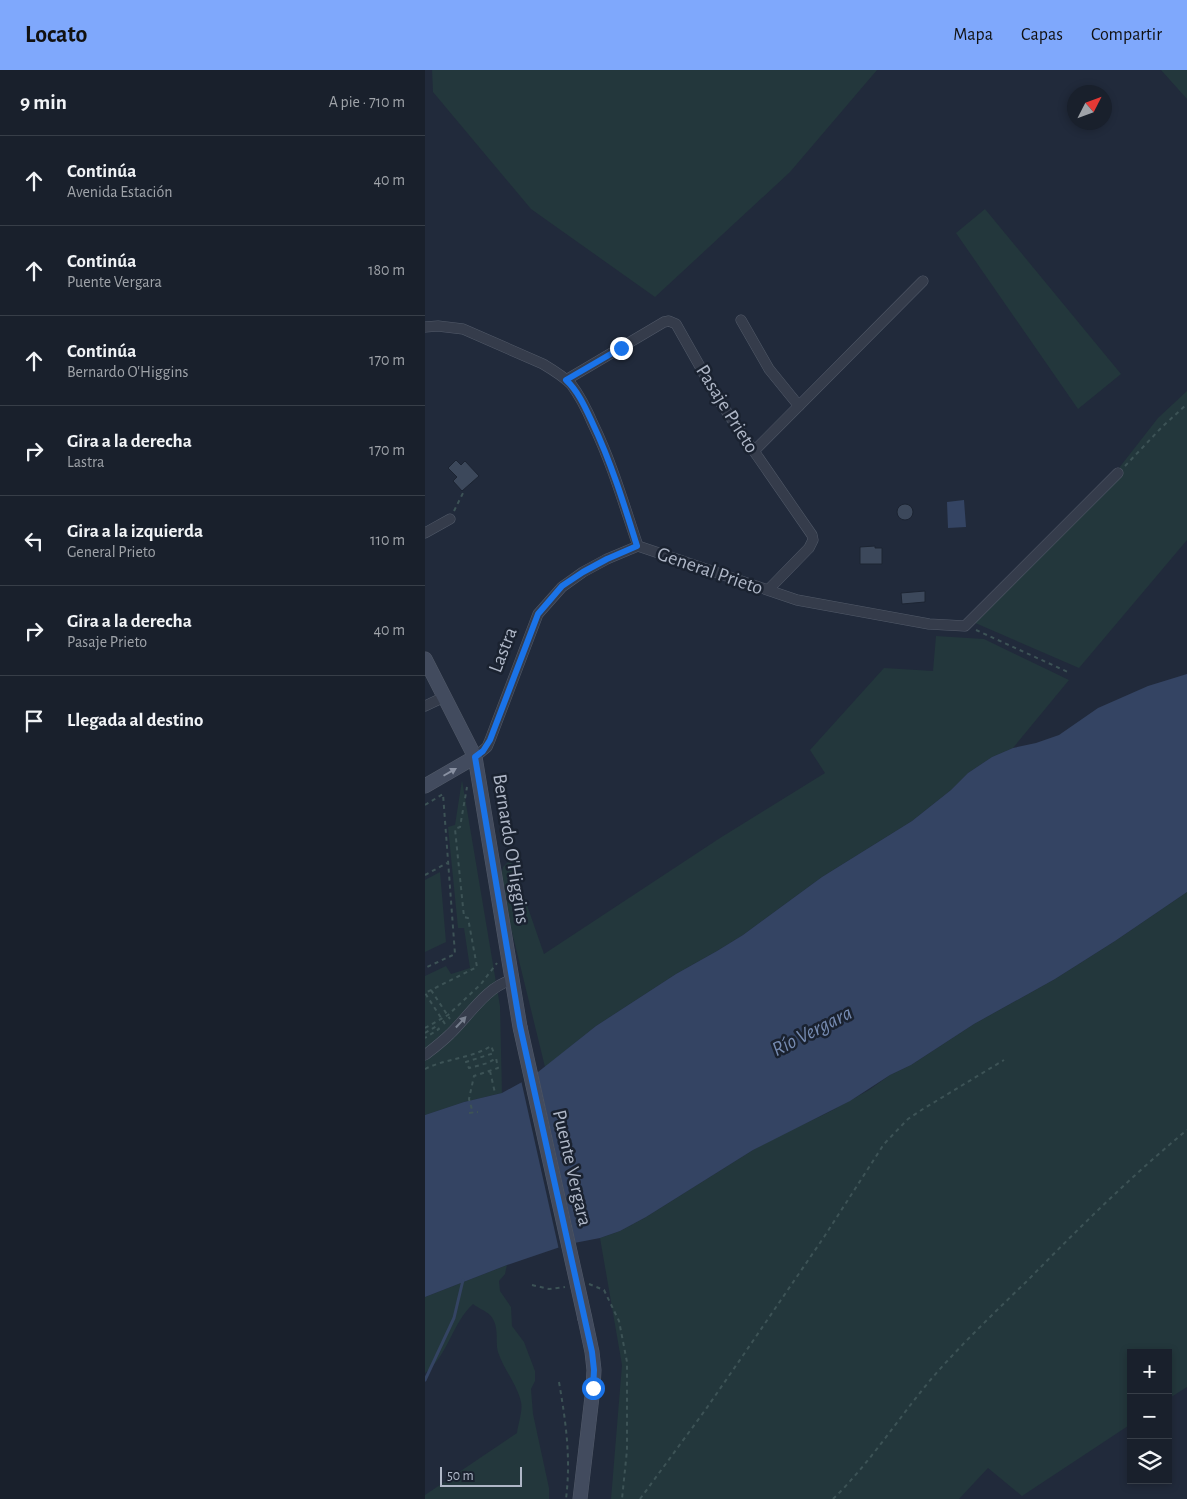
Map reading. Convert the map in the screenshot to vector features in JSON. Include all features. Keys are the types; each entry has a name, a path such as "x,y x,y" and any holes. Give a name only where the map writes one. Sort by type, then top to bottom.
{"main road":[{"name":"Bernardo O'Higgins","path":"425,659 475,757 520,1026"},
{"name":"Lastra","path":"425,786 475,757"},
{"name":"Puente Vergara","path":"520,1026 585,1319 594,1370 580,1499"}],"street":[{"path":"753,451 923,281"},
{"path":"741,320 769,369 799,406"},
{"name":"Pasaje Prieto","path":"566,380 664,322 671,321 676,324 720,402 811,532 813,538 809,548 768,590"},
{"name":"General Prieto","path":"425,327 438,326 463,329 543,364 553,369 566,380 581,399 597,433 619,488 637,546 797,600 937,625 965,626"},
{"path":"965,626 1118,473"},
{"path":"425,533 450,520"},
{"name":"Lastra","path":"475,757 483,751 490,740 538,614 562,586 607,559 637,546"},
{"path":"425,706 444,697"},
{"path":"425,1055 451,1034 492,990 503,982 512,980"}],"path":[{"path":"1118,473 1187,404"},
{"path":"455,509 463,493"},
{"path":"965,626 1070,674"},
{"path":"441,1018 425,993 477,967 468,918 464,917 455,828 461,828 468,779"},
{"path":"425,805 443,794 455,954 425,968"},
{"path":"425,875 448,863"},
{"path":"425,1028 448,1015 481,984 507,951"},
{"path":"431,990 448,1015"},
{"path":"425,1033 437,1026 439,1029 425,1038"},
{"path":"425,1070 439,1062 457,1060 481,1052 491,1046 494,1053 466,1062 469,1068 488,1063 496,1058 498,1068 474,1076 469,1099 473,1113"},
{"path":"640,1499 744,1354 824,1237 884,1144 895,1131 923,1108 1004,1060"},
{"path":"490,1071 495,1093"},
{"path":"469,1113 478,1112"},
{"path":"833,1499 857,1474 911,1403 962,1346 1081,1226 1156,1155 1187,1130"},
{"path":"582,1285 591,1283 604,1290 619,1321 627,1362 627,1450 622,1499"},
{"path":"532,1285 549,1289 573,1286"},
{"path":"559,1382 568,1441 566,1499"}],"green space":[{"path":"432,70 877,70 790,172 655,297 531,209 433,92"},
{"path":"1161,70 1187,70 1187,99"},
{"path":"985,209 1121,374 1078,409 956,233"},
{"path":"1187,391 1187,540 1079,668 966,619 1119,468 1158,418"},
{"path":"936,636 984,639 1069,680 1013,748 992,757 968,773 951,790 912,821 822,877 743,935 676,974 596,1026 545,1067 500,883 503,867 511,859 544,954 720,838 825,773 810,750 884,668 933,671"},
{"path":"462,780 500,1006 502,1093 464,1102 425,1115 425,976 446,966 451,974 470,968 464,928 458,928 448,827 455,825"},
{"path":"440,872 446,942 425,952 425,880"},
{"path":"1187,892 1187,1387 1172,1396 1172,1349 1127,1349 1127,1427 1022,1496 988,1468 959,1499 611,1499 622,1365 600,1238 620,1231 646,1217 753,1150 869,1090 890,1075 911,1065 974,1024 1055,979"},
{"path":"507,1265 505,1274 499,1281 500,1291 511,1307 512,1326 524,1342 535,1371 535,1381 531,1389 533,1414 549,1488 549,1499 425,1499 425,1495 517,1433 521,1406 517,1389 498,1352 496,1328 493,1319 473,1304 460,1320 439,1358 425,1373 425,1297"}],"water":[{"path":"964,500 966,527 948,528 947,502"},
{"name":"Río Vergara","path":"1187,674 1187,892 1055,979 974,1024 911,1065 890,1075 850,1101 753,1150 646,1217 620,1231 600,1238 569,1244 507,1265 425,1297 425,1115 464,1102 502,1093 533,1076 596,1026 676,974 743,935 822,877 912,821 951,790 968,773 992,757 1013,748 1059,735 1098,708 1148,686"}],"pier":[{"path":"537,1070 576,1245 559,1250 521,1080"}],"building":[{"path":"456,460 461,465 465,461 479,476 462,491 453,481 457,477 448,468"},
{"path":"905,504 913,512 905,520 897,512"},
{"path":"875,546 875,548 882,548 882,564 860,564 860,547"},
{"path":"925,591 925,602 902,604 901,593"}],"waterway":[{"path":"425,1380 454,1318 463,1280"}],"route":[{"path":"593,1388 592,1352 520,1026 475,757 487,747 538,614 562,586 607,559 637,546 609,460 581,399 566,380 621,348"}]}
